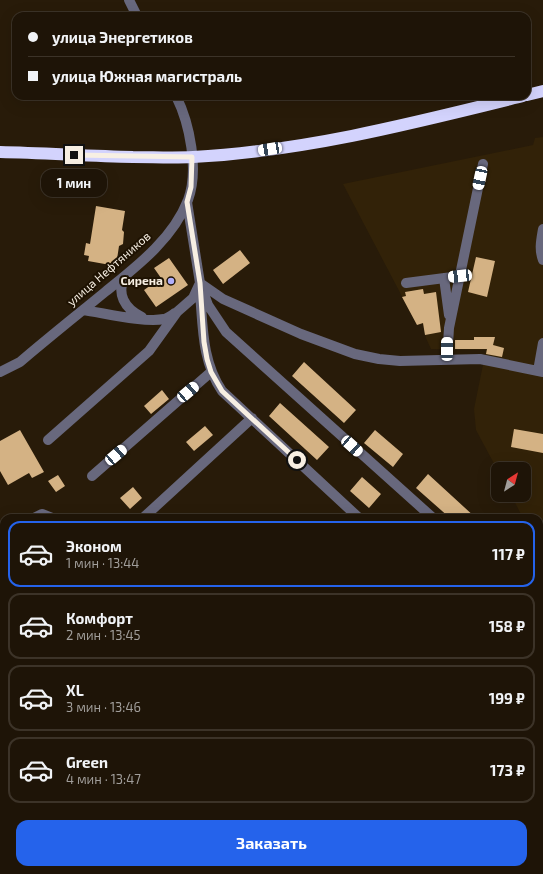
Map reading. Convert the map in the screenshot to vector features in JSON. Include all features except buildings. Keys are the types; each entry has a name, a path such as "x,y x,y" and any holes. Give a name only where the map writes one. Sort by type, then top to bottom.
{"highway":[{"path":"531,94 543,91"},
{"path":"0,152 103,156 192,157 258,151 354,135 423,121 506,100"}],"street":[{"path":"129,0 135,12"},
{"name":"улица Нефтяников","path":"0,372 20,362 129,272 163,239 180,214 187,202 191,187 192,157 187,124 178,100"},
{"path":"447,360 447,339 450,322 484,164"},
{"path":"187,202 200,283 204,342 211,372 222,391 352,514"},
{"path":"543,229 540,252 543,260"},
{"path":"129,272 121,286 123,300 128,307 148,319"},
{"path":"406,283 460,276"},
{"path":"444,278 450,322"},
{"path":"83,310 148,319 163,319 177,312 193,298 200,283"},
{"path":"200,283 224,299 301,334 342,350 367,357 388,360 480,359 540,371 543,343"},
{"path":"200,283 208,305 226,332 429,514"},
{"path":"48,440 148,351 177,312"},
{"path":"0,379 20,362"},
{"path":"92,476 211,372"},
{"path":"147,514 252,418"}],"shaded area":[{"path":"543,137 543,514 521,514 515,502 531,502 531,462 493,462 476,430 474,409 486,350 431,349 426,338 423,324 417,325 343,184 533,145 535,138"}],"place":[{"name":"Сирена","path":"171,281"}],"route":[{"path":"74,155 192,157 191,187 187,202 200,283 204,342 211,372 222,391 297,460"}]}
